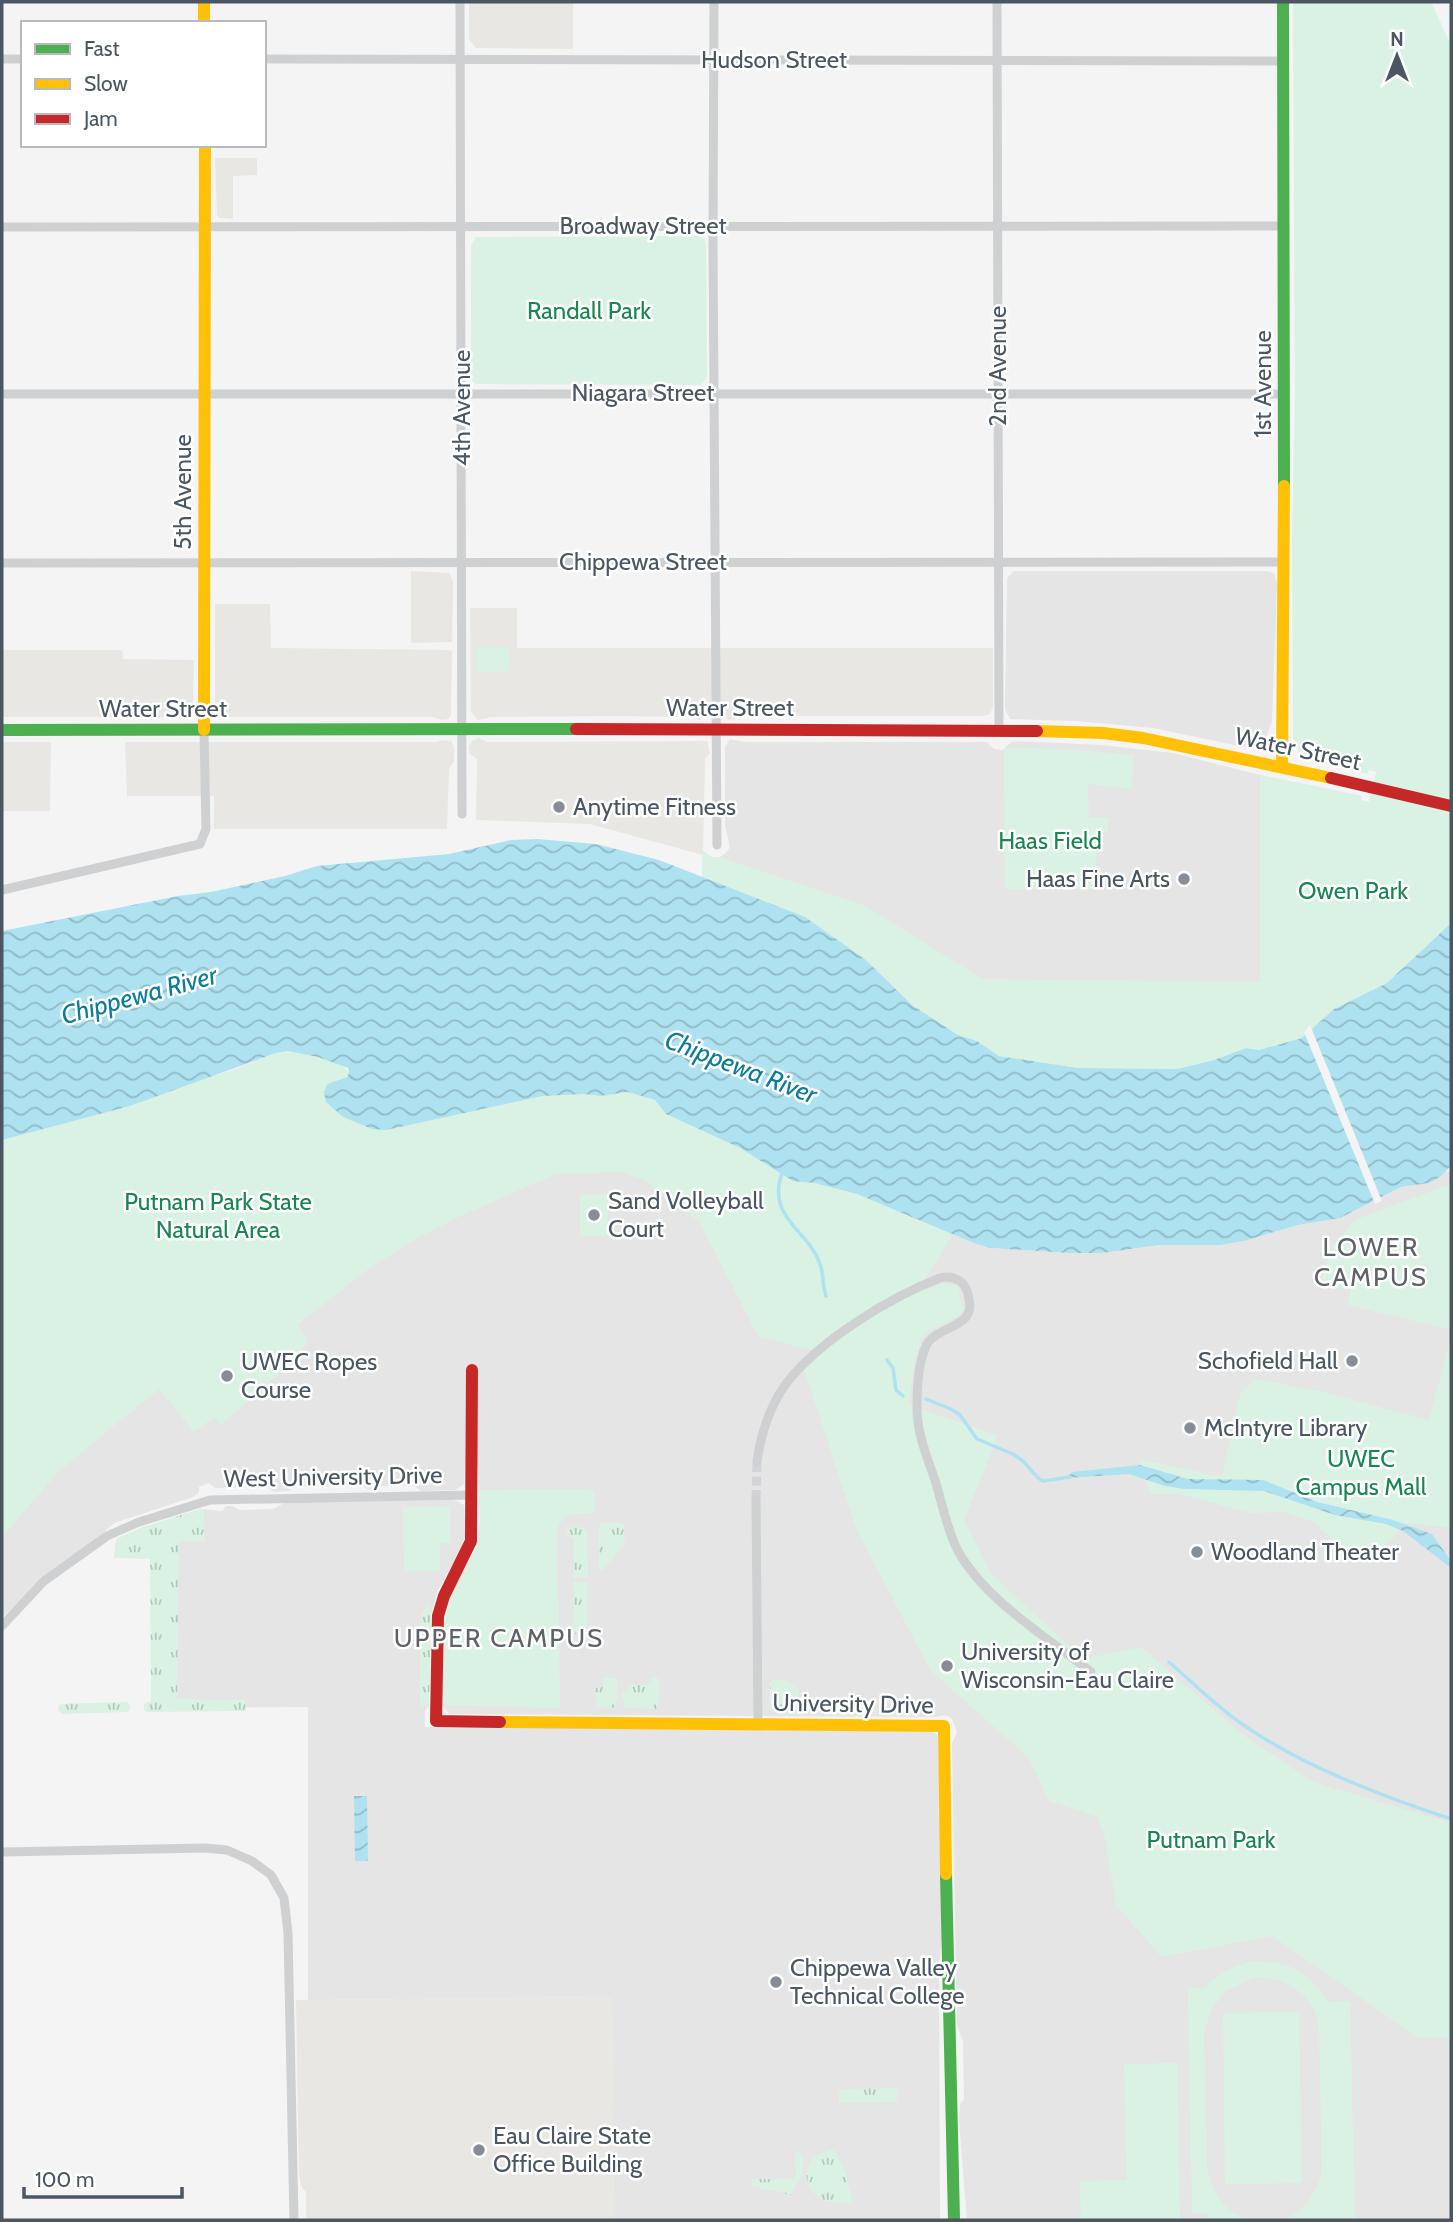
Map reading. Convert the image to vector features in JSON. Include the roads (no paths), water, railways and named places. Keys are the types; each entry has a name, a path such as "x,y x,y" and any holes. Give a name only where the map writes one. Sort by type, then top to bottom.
{"street":[{"path":"204,2 204,21"},
{"name":"4th Avenue","path":"460,2 462,814"},
{"path":"715,2 713,393 717,845"},
{"name":"2nd Avenue","path":"997,2 999,731"},
{"name":"1st Avenue","path":"1282,766 1285,394 1283,2"},
{"name":"Hudson Street","path":"266,59 1283,61"},
{"path":"2,60 21,60"},
{"name":"5th Avenue","path":"2,890 200,844 204,839 205,147"},
{"name":"Broadway Street","path":"2,226 1285,226"},
{"name":"Niagara Street","path":"2,394 1285,394"},
{"name":"Chippewa Street","path":"2,563 1283,562"},
{"name":"Water Street","path":"2,730 985,729 1103,733 1186,746 1282,766 1451,806"},
{"path":"757,1461 764,1428 774,1403 785,1385 803,1366 872,1311 903,1294 940,1278 960,1280 966,1287 971,1306 963,1321 932,1338 927,1344 922,1361 917,1413 930,1466 958,1550 989,1592 1091,1672"},
{"path":"471,1495 472,1370"},
{"name":"West University Drive","path":"2,1626 44,1581 107,1536 139,1522 210,1500 471,1495 471,1541 466,1556 441,1602 438,1616 436,1721"},
{"path":"755,1499 758,1723"},
{"name":"University Drive","path":"436,1721 944,1726 954,2220"},
{"path":"2,1852 205,1848 228,1850 252,1861 271,1875 284,1898 288,1933 295,2220"}],"water":[{"name":"Chippewa River","path":"537,839 596,844 659,860 805,917 866,960 912,1005 958,1035 977,1041 999,1056 1078,1068 1177,1069 1214,1060 1246,1048 1259,1050 1302,1038 1334,1009 1387,983 1451,923 1451,1166 1429,1183 1401,1187 1340,1218 1298,1225 1244,1241 1221,1245 1160,1245 1102,1253 991,1248 857,1194 815,1183 793,1181 740,1148 666,1114 655,1100 628,1092 600,1096 542,1096 386,1130 372,1129 343,1117 326,1102 324,1092 327,1084 347,1077 348,1068 318,1057 288,1051 130,1106 2,1140 2,931 178,896 211,892 317,866 449,854 511,840"},
{"path":"1140,1465 1188,1479 1263,1480 1317,1502 1393,1520 1432,1534 1451,1561 1451,1568 1403,1531 1386,1524 1335,1515 1264,1491 1185,1489 1165,1486 1129,1474 1066,1478 1072,1472"},
{"path":"354,1796 367,1796 368,1861 355,1861"}],"waterway":[{"path":"783,1171 779,1187 783,1212 814,1252 821,1268 826,1296"},
{"path":"887,1360 893,1368 896,1390 903,1396"},
{"path":"926,1399 960,1415 977,1439 1013,1454 1043,1481 1070,1477"},
{"path":"1169,1662 1232,1717 1290,1753 1370,1790 1451,1819"}],"tunnel":[{"path":"756,1499 757,1461"}],"place":[{"name":"Anytime Fitness","path":"559,807"},
{"name":"Haas Fine Arts","path":"1184,879"},
{"name":"Sand Volleyball Court","path":"594,1215"},
{"name":"Schofield Hall","path":"1352,1361"},
{"name":"UWEC Ropes Course","path":"227,1376"},
{"name":"McIntyre Library","path":"1190,1428"},
{"name":"Woodland Theater","path":"1197,1552"},
{"name":"University of Wisconsin-Eau Claire","path":"947,1666"},
{"name":"Chippewa Valley Technical College","path":"776,1982"},
{"name":"Eau Claire State Office Building","path":"479,2150"}],"district":[{"name":"LOWER CAMPUS","path":"1371,1262"},
{"name":"UPPER CAMPUS","path":"499,1638"}],"park label":[{"name":"Randall Park","path":"589,311"},
{"name":"Haas Field","path":"1050,841"},
{"name":"Owen Park","path":"1353,891"},
{"name":"Putnam Park State Natural Area","path":"218,1216"},
{"name":"UWEC Campus Mall","path":"1361,1473"},
{"name":"Putnam Park","path":"1211,1840"}]}
